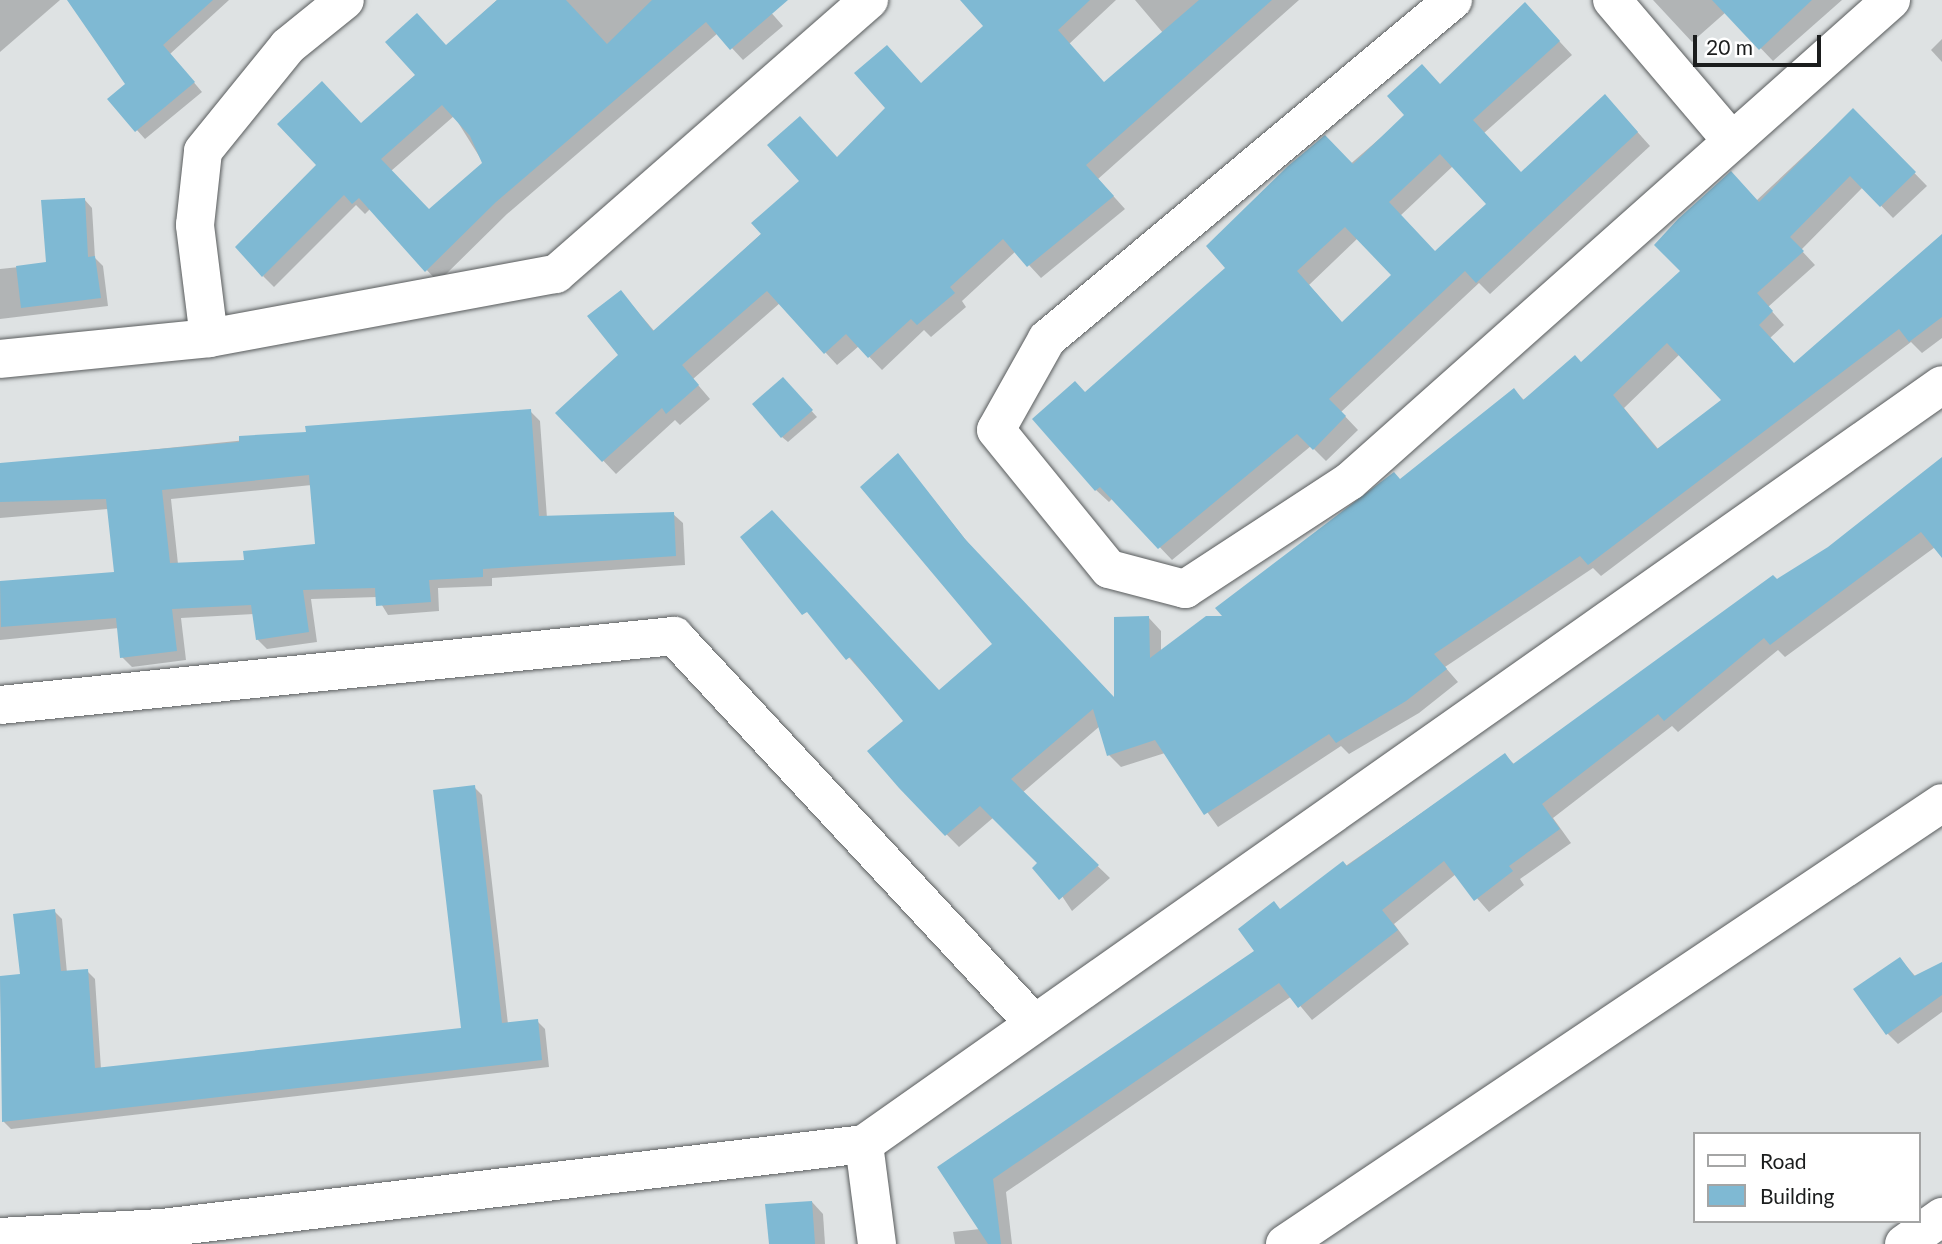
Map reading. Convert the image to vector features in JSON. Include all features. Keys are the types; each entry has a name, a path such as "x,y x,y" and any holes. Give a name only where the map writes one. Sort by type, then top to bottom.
{"street":[{"path":"209,338 195,225 202,151 288,46 345,0"},
{"path":"0,359 209,338 556,274 869,0"},
{"path":"1453,0 1047,339 996,430 1109,569 1185,589 1350,481 1891,0"},
{"path":"1612,0 1732,141"},
{"path":"0,1237 162,1228 864,1144 1032,1021 1942,385"},
{"path":"0,705 674,636 1032,1021"},
{"path":"1286,1244 1942,803"},
{"path":"864,1144 877,1244"},
{"path":"1904,1244 1942,1217"}],"building":[{"path":"67,0 213,0 163,45 195,82 135,132 107,99 125,84"},
{"path":"497,0 566,0 607,44 652,0 788,0 730,50 706,22 496,202 425,272 359,198 352,204 344,195 262,277 235,247 316,165 277,124 322,81 361,123 415,75 385,42 417,13 446,45","holes":["442,105 470,136 482,163 429,209 381,159"]},
{"path":"960,0 1090,0 1058,30 1104,82 1199,0 1272,0 1086,165 1114,196 1027,267 1003,239 950,287 955,293 917,325 911,319 868,358 846,334 824,354 767,291 682,365 699,385 666,414 662,408 602,462 555,413 618,355 587,316 621,290 653,331 761,234 751,223 799,181 767,145 800,116 837,157 885,108 854,73 887,45 921,83 983,26"},
{"path":"1712,0 1812,0 1759,50"},
{"path":"1525,2 1560,41 1473,120 1521,172 1605,94 1638,132 1476,283 1465,271 1329,399 1346,416 1313,450 1297,434 1158,549 1100,487 1095,491 1032,419 1075,381 1085,392 1225,268 1206,246 1288,166 1325,135 1353,164 1404,115 1387,96 1422,64 1440,84","holes":["1440,154 1486,204 1435,251 1389,202","1345,227 1391,275 1342,322 1297,271"]},
{"path":"1853,108 1916,172 1880,207 1850,176 1790,237 1804,251 1757,293 1773,311 1759,325 1794,363 1942,234 1942,317 1909,342 1899,329 1588,565 1580,556 1434,654 1447,669 1406,701 1336,743 1329,734 1204,815 1155,740 1107,756 1093,709 1011,779 1099,865 1059,900 1032,868 1037,863 980,806 945,836 899,788 867,751 903,721 850,657 846,660 807,612 802,615 740,537 772,510 939,690 992,644 860,487 898,453 965,539 1114,697 1114,617 1149,616 1150,658 1206,616 1222,616 1215,608 1394,472 1400,479 1514,388 1523,400 1575,355 1581,362 1680,271 1654,245 1678,219 1731,171 1759,202","holes":["1667,343 1721,400 1657,449 1613,395"]},
{"path":"85,198 88,257 95,256 101,298 21,308 16,266 46,262 41,200"},
{"path":"783,377 813,410 781,438 752,404"},
{"path":"531,409 539,516 674,512 676,556 483,569 483,577 429,580 431,602 376,606 375,588 303,590 309,632 256,640 251,605 172,609 177,651 120,658 116,618 1,627 0,581 114,572 106,499 0,502 0,463 239,442 239,436 306,432 305,426","holes":["309,475 315,544 243,551 244,560 170,563 162,490"]},
{"path":"1942,457 1942,558 1921,532 1770,645 1764,638 1664,721 1658,714 1542,804 1560,829 1509,866 1513,871 1474,901 1444,861 1382,910 1398,930 1298,1008 1279,983 993,1179 1001,1244 988,1244 937,1167 1254,951 1238,929 1274,901 1280,909 1343,861 1347,866 1505,753 1513,764 1773,575 1777,579 1828,547"},
{"path":"475,785 502,1023 538,1019 542,1060 2,1122 0,976 20,974 13,914 55,909 61,971 88,969 95,1068 461,1028 433,790"},
{"path":"1900,957 1914,976 1942,962 1942,995 1886,1035 1853,989"},
{"path":"812,1201 815,1244 769,1244 765,1204"}]}
